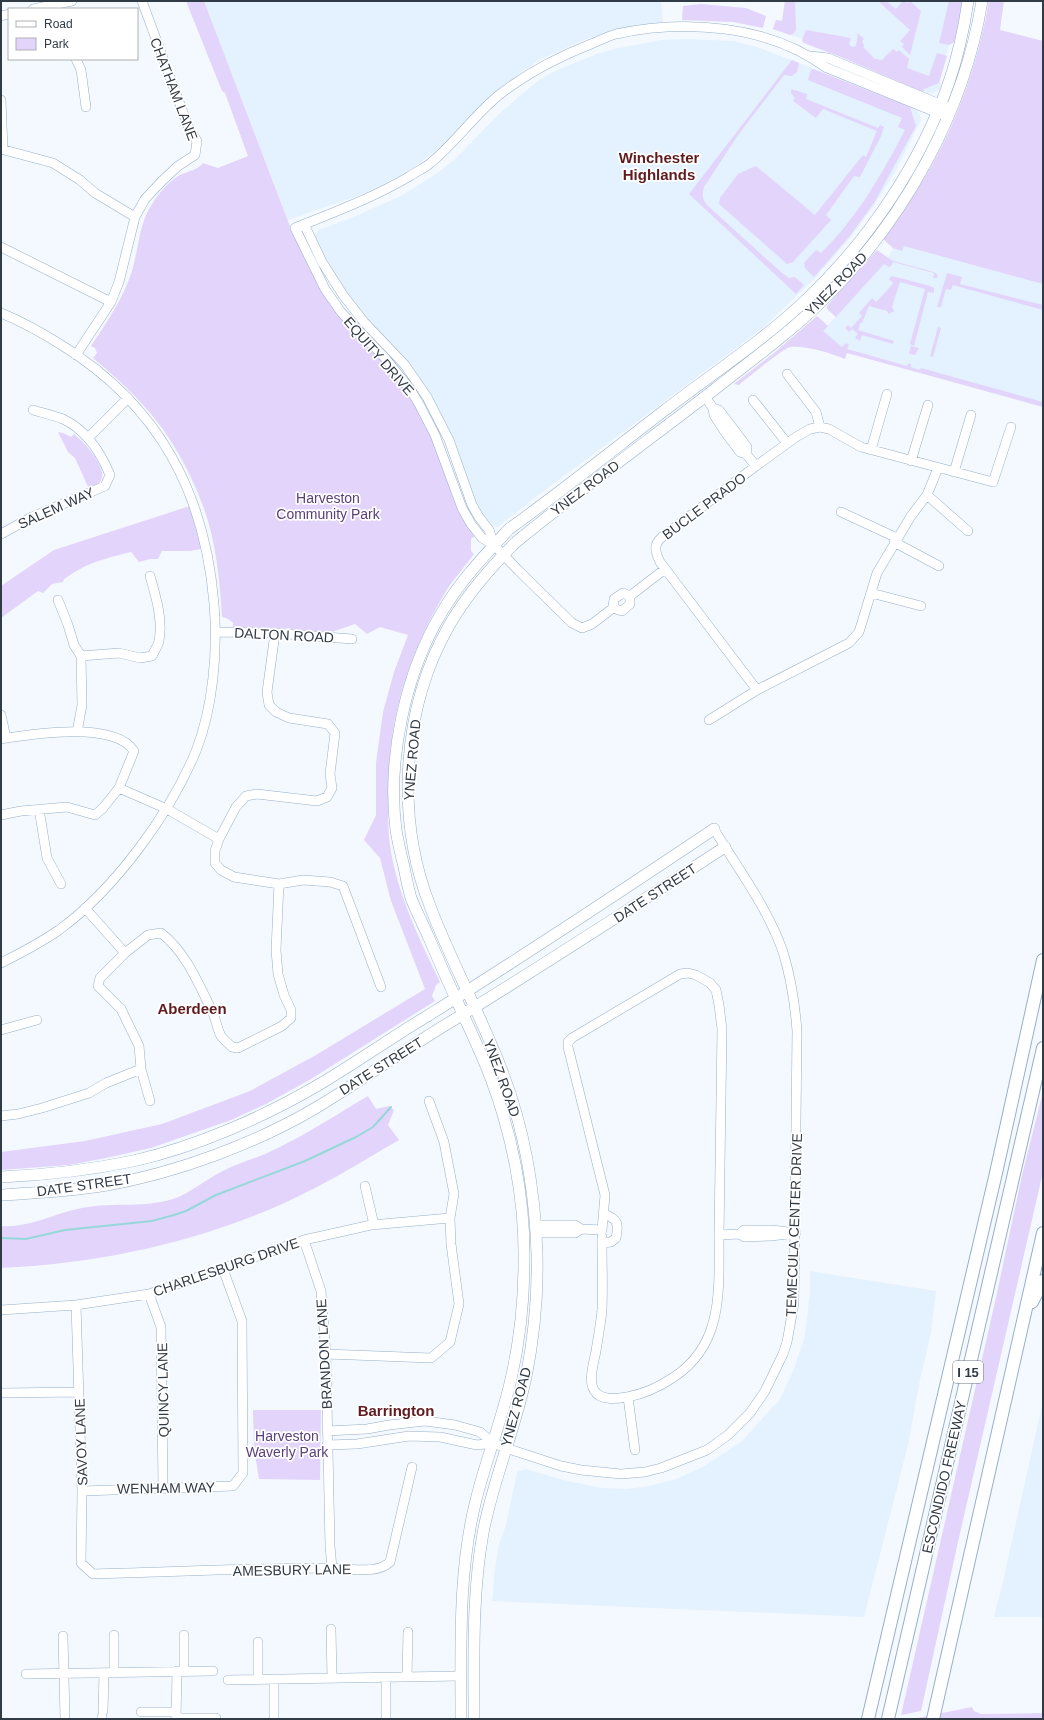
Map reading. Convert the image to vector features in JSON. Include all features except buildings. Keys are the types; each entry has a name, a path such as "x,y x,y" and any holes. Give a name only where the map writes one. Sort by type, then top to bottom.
{"highway":[{"path":"868,1719 996,1173 1043,960"},
{"name":"ESCONDIDO FREEWAY","path":"888,1719 1043,1048"},
{"path":"933,1719 1043,1233"},
{"path":"1024,1315 1043,1281"}],"main road":[{"name":"YNEZ ROAD","path":"461,1719 464,1570 476,1501 512,1375 519,1339 523,1292 523,1232 515,1167 496,1092 490,1074 411,897 396,830 394,799 396,764 400,730 407,693 427,640 441,613 475,566 509,529 763,336 807,299 844,259 878,216 918,151 938,108 958,52 968,1"},
{"name":"YNEZ ROAD","path":"474,1719 474,1618 476,1584 483,1533 491,1499 526,1378 533,1335 536,1291 536,1229 535,1208 521,1130 502,1071 429,905 416,860 408,816 409,767 414,720 428,672 449,626 468,597 503,554 539,523 769,348 798,324 827,296 866,254 908,192 930,155 949,113 970,56 982,1"},
{"path":"705,396 704,388 728,368 730,361"},
{"name":"DATE STREET","path":"1,1177 58,1173 135,1160 230,1129 319,1084 556,935 714,829"},
{"name":"DATE STREET","path":"1,1195 70,1190 108,1185 171,1169 233,1148 281,1126 313,1109 463,1014 475,1008 725,847"},
{"path":"515,1167 522,1177 528,1224 530,1228 536,1229"}],"street":[{"path":"44,8 56,7 72,1"},
{"name":"CHATHAM LANE","path":"76,355 111,302 119,282 135,217 145,199 160,182 178,166 195,155 197,142 188,126 142,1"},
{"path":"304,224 389,189 428,165 498,96 538,69 574,51 615,34 660,28 712,27 765,38 810,56 828,58 949,113"},
{"path":"76,60 81,70 86,107"},
{"path":"1,100 2,149 53,163 80,180 95,193 135,217"},
{"name":"EQUITY DRIVE","path":"494,545 489,530 478,517 472,505 448,440 427,398 405,365 364,322 343,295 322,262 304,224 295,228 322,283 341,312 385,358 413,394 428,419 462,508 471,524 482,538 494,545 503,554"},
{"path":"1,247 111,302"},
{"path":"1,313 47,336 95,368 128,398 160,436 184,478 193,500 209,558 216,632 214,665 204,723 196,750 167,809 136,852 102,892 85,908 60,929 34,946 1,963"},
{"path":"787,374 816,412 820,427 830,429 845,439 870,450 993,482 1011,427"},
{"path":"870,450 887,394"},
{"name":"BUCLE PRADO","path":"705,396 713,408 718,410 739,443 747,447 746,454 756,466"},
{"path":"33,410 64,420 88,438 128,398"},
{"path":"753,400 787,443"},
{"path":"911,460 928,405"},
{"path":"954,472 971,415"},
{"name":"BUCLE PRADO","path":"757,690 660,562 655,550 657,542 756,466 787,443 810,429 820,427"},
{"name":"SALEM WAY","path":"2,531 46,510 105,486 110,475 104,461 88,438"},
{"path":"709,720 757,690 849,643 859,632 877,573 896,540 927,495 938,468"},
{"path":"927,495 968,531"},
{"path":"841,512 896,540 939,566"},
{"path":"503,554 572,624 582,628 592,624 613,608 614,599 623,593 630,596 665,568"},
{"path":"82,656 119,653 140,658 152,656 159,643 160,621 156,595 150,576"},
{"path":"871,593 922,606"},
{"path":"58,600 74,645 82,656 82,705 77,732"},
{"name":"DALTON ROAD","path":"216,632 275,633 352,640"},
{"path":"275,633 267,692 269,705 276,712 289,718 328,724 336,733 330,774 332,788 327,797 317,801 257,794 246,796 236,807 219,839 215,851 215,863 221,870 234,877 280,884 303,880 330,882 343,886 381,987"},
{"path":"1,715 4,739 47,732 77,732 120,738 130,744 134,752 119,788 103,808 95,815 67,807 40,809 1,815"},
{"path":"119,788 167,809 219,839"},
{"path":"40,809 47,858 61,884"},
{"name":"TEMECULA CENTER DRIVE","path":"493,1443 561,1466 581,1470 621,1474 645,1472 668,1465 707,1450 728,1435 744,1420 757,1404 777,1370 784,1354 794,1303 796,1233 797,1031 794,995 782,951 762,907 714,829"},
{"path":"150,1101 141,1069 139,1046 122,1009 98,986 100,978 125,953 148,935 161,933 172,941 183,956 201,987 214,1016 220,1035 232,1047 238,1048 282,1026 291,1018 291,1010 284,995 278,974 276,950 280,884"},
{"path":"85,908 125,953"},
{"path":"688,973 703,978 716,990 722,1029 720,1235 719,1279 716,1310 710,1334 699,1354 685,1369 661,1386 642,1394 628,1397 607,1398 598,1395 593,1389 592,1377 602,1310 602,1230 605,1195 568,1042 572,1038 680,974 688,973"},
{"path":"1,1030 37,1020"},
{"path":"1,1116 18,1114 42,1108 89,1093 106,1083 141,1069"},
{"path":"326,1354 431,1358 450,1342 459,1304 450,1244 450,1218 454,1194 444,1142 429,1101"},
{"path":"365,1186 374,1225"},
{"path":"602,1243 611,1242 616,1238 617,1233 617,1222 614,1218 604,1214"},
{"name":"CHARLESBURG DRIVE","path":"1,1310 76,1305 149,1294 304,1240 374,1225 450,1218"},
{"path":"536,1229 575,1233 581,1229 602,1230"},
{"path":"720,1235 740,1234 744,1237 796,1233"},
{"name":"BRANDON LANE","path":"304,1240 321,1290 326,1354 332,1568"},
{"name":"WENHAM WAY","path":"82,1491 233,1486 243,1473 242,1321 223,1269"},
{"name":"QUINCY LANE","path":"149,1294 162,1327 163,1488"},
{"name":"SAVOY LANE","path":"76,1305 82,1491 82,1563 93,1574"},
{"path":"1,1393 79,1392"},
{"path":"628,1397 635,1450"},
{"path":"327,1431 366,1429 425,1421 455,1425 480,1432 493,1443"},
{"path":"328,1445 358,1444 409,1436 440,1437 477,1445 493,1443"},
{"name":"AMESBURY LANE","path":"93,1574 332,1568 376,1570 384,1568 390,1562 412,1467"},
{"path":"331,1629 332,1678"},
{"path":"407,1677 408,1632"},
{"path":"114,1635 114,1673"},
{"path":"176,1716 184,1635"},
{"path":"63,1636 65,1719"},
{"path":"258,1642 258,1679"},
{"path":"26,1674 213,1671"},
{"path":"102,1716 104,1673"},
{"path":"228,1680 461,1676"},
{"path":"386,1678 386,1719"},
{"path":"274,1679 274,1719"},
{"path":"141,1712 216,1718"}],"shaded area":[{"path":"204,1 661,1 663,23 609,32 584,40 541,59 517,75 494,95 452,138 413,168 383,185 352,198 288,220"},
{"path":"785,1 963,1 954,42 949,45 946,55 947,56 939,82 941,83 940,88 936,92 928,94 841,57 806,44 802,41 802,39 773,29 776,20 782,21"},
{"path":"687,39 734,41 760,48 910,106 917,110 921,120 895,172 875,204 850,238 816,277 763,328 503,523 497,527 487,524 480,515 448,431 367,319 340,287 314,239 315,234 318,230 349,219 401,196 436,174 454,160 499,114 522,94 539,80 557,70 614,49 661,40"},
{"path":"901,241 1043,281 1043,407 812,342 866,284 888,258 893,248"},
{"path":"810,1271 936,1291 931,1333 920,1380 908,1445 864,1617 492,1601 499,1544 506,1525 517,1472 526,1469 563,1480 601,1488 627,1489 649,1486 676,1479 703,1467 742,1441 780,1399 794,1369 805,1336 810,1291"},
{"path":"1043,1401 1043,1617 994,1617 1002,1586"}],"green space":[{"name":"Harveston Community Park","path":"186,1 204,1 293,234 317,282 400,382 414,403 433,441 456,506 475,536 471,539 471,551 474,554 445,593 431,617 410,666 402,691 391,742 388,797 391,852 399,886 411,918 440,982 436,985 432,996 435,1001 311,1079 266,1104 231,1120 151,1148 106,1158 69,1165 1,1170 1,1152 85,1141 162,1124 250,1091 316,1055 425,989 391,901 380,858 364,840 376,815 376,763 383,712 394,672 408,635 380,627 367,634 355,624 332,632 284,628 233,627 232,622 222,617 219,575 211,533 203,506 185,466 171,441 153,417 126,387 93,358 97,353 95,348 91,346 114,310 124,291 132,271 143,223 149,209 158,195 175,178 196,169 203,163 218,168 248,156 225,93 222,91"},
{"path":"785,1 795,1 796,30 790,35 773,29 776,20 782,21"},
{"path":"878,1 886,1 896,9 903,1 908,3 910,1 921,11 910,55 902,47 904,44 900,41 910,30"},
{"path":"949,1 963,1 954,42 949,45 939,43"},
{"path":"989,1 1004,1 1000,30 1043,41 1043,284 904,246 902,251 893,248 884,240 884,237 927,174 942,146 960,106 980,44"},
{"path":"701,4 746,8 766,16 763,28 733,22 682,20 683,6"},
{"path":"806,30 851,38 849,44 852,47 856,46 858,33 864,39 862,41 863,47 875,59 882,60 893,49 897,52 899,50 909,59 907,68 929,76 937,53 947,56 939,83 924,89 923,92 804,43 802,40"},
{"path":"792,60 799,63 797,72 792,76 784,75 738,135 704,187 703,195 708,206 782,273 789,278 795,277 804,285 796,294 689,194"},
{"path":"813,69 910,107 916,126 874,203 849,237 814,277 805,268 804,263 816,250 821,253 846,225 878,179 905,130 898,127 902,118 808,80 811,70"},
{"path":"791,89 807,94 806,99 878,128 880,125 884,127 860,177 854,176 826,215 831,220 793,262 787,264 719,204 720,198 738,174 756,166 815,215 863,155 866,157 877,131 823,109 816,118 793,101 795,98 791,93"},
{"path":"877,250 893,261 934,272 938,275 937,278 933,278 934,273 893,262 889,267 884,264 836,317 827,309 827,306"},
{"path":"947,273 962,277 960,284 1043,305 1043,310 953,285 951,290 946,289 941,307 937,307"},
{"path":"892,276 934,288 934,293 928,292 914,346 910,344 925,289 900,282 892,307 894,311 889,314 887,311 869,306 858,330 894,341 893,344 862,335 860,341 855,338 858,334 852,329 849,332 845,328 848,325 851,328 862,316 859,313 872,298 876,302 892,285 893,283 889,279"},
{"path":"817,316 828,326 823,331 842,347 846,343 849,345 847,349 907,366 909,363 911,364 911,367 919,370 921,368 1043,402 1043,407 847,353 845,359 825,352 803,347 790,347 786,349 739,385 734,384 774,353"},
{"path":"938,327 941,328 933,357 930,356"},
{"path":"911,346 919,348 915,355 909,354"},
{"path":"58,432 71,437 74,434 94,455 101,468 102,475 100,482 89,489 75,458 68,452"},
{"path":"190,506 201,549 190,551 162,551 158,559 150,559 139,562 131,552 96,562 73,573 64,579 63,582 52,584 43,593 38,591 1,618 1,586 54,550"},
{"path":"1043,1092 1043,1172 958,1542 921,1711 901,1715 997,1293 1022,1175"},
{"path":"368,1096 376,1109 389,1106 394,1110 388,1125 399,1140 315,1188 278,1206 241,1221 202,1234 122,1254 42,1265 1,1268 1,1226 21,1225 77,1209 101,1205 148,1204 173,1199 186,1193 217,1174 292,1141"},
{"name":"Harveston Waverly Park","path":"253,1410 321,1410 320,1480 259,1479 254,1449"},
{"path":"972,1707 974,1711 981,1714 1043,1713 1043,1719 912,1719"}],"waterway":[{"path":"1,1238 26,1239 65,1230 152,1221 186,1211 216,1195 305,1161 356,1137 373,1127 391,1107"}],"district":[{"name":"Winchester Highlands","path":"659,166"},
{"name":"Aberdeen","path":"192,1008"},
{"name":"Barrington","path":"396,1410"}]}
